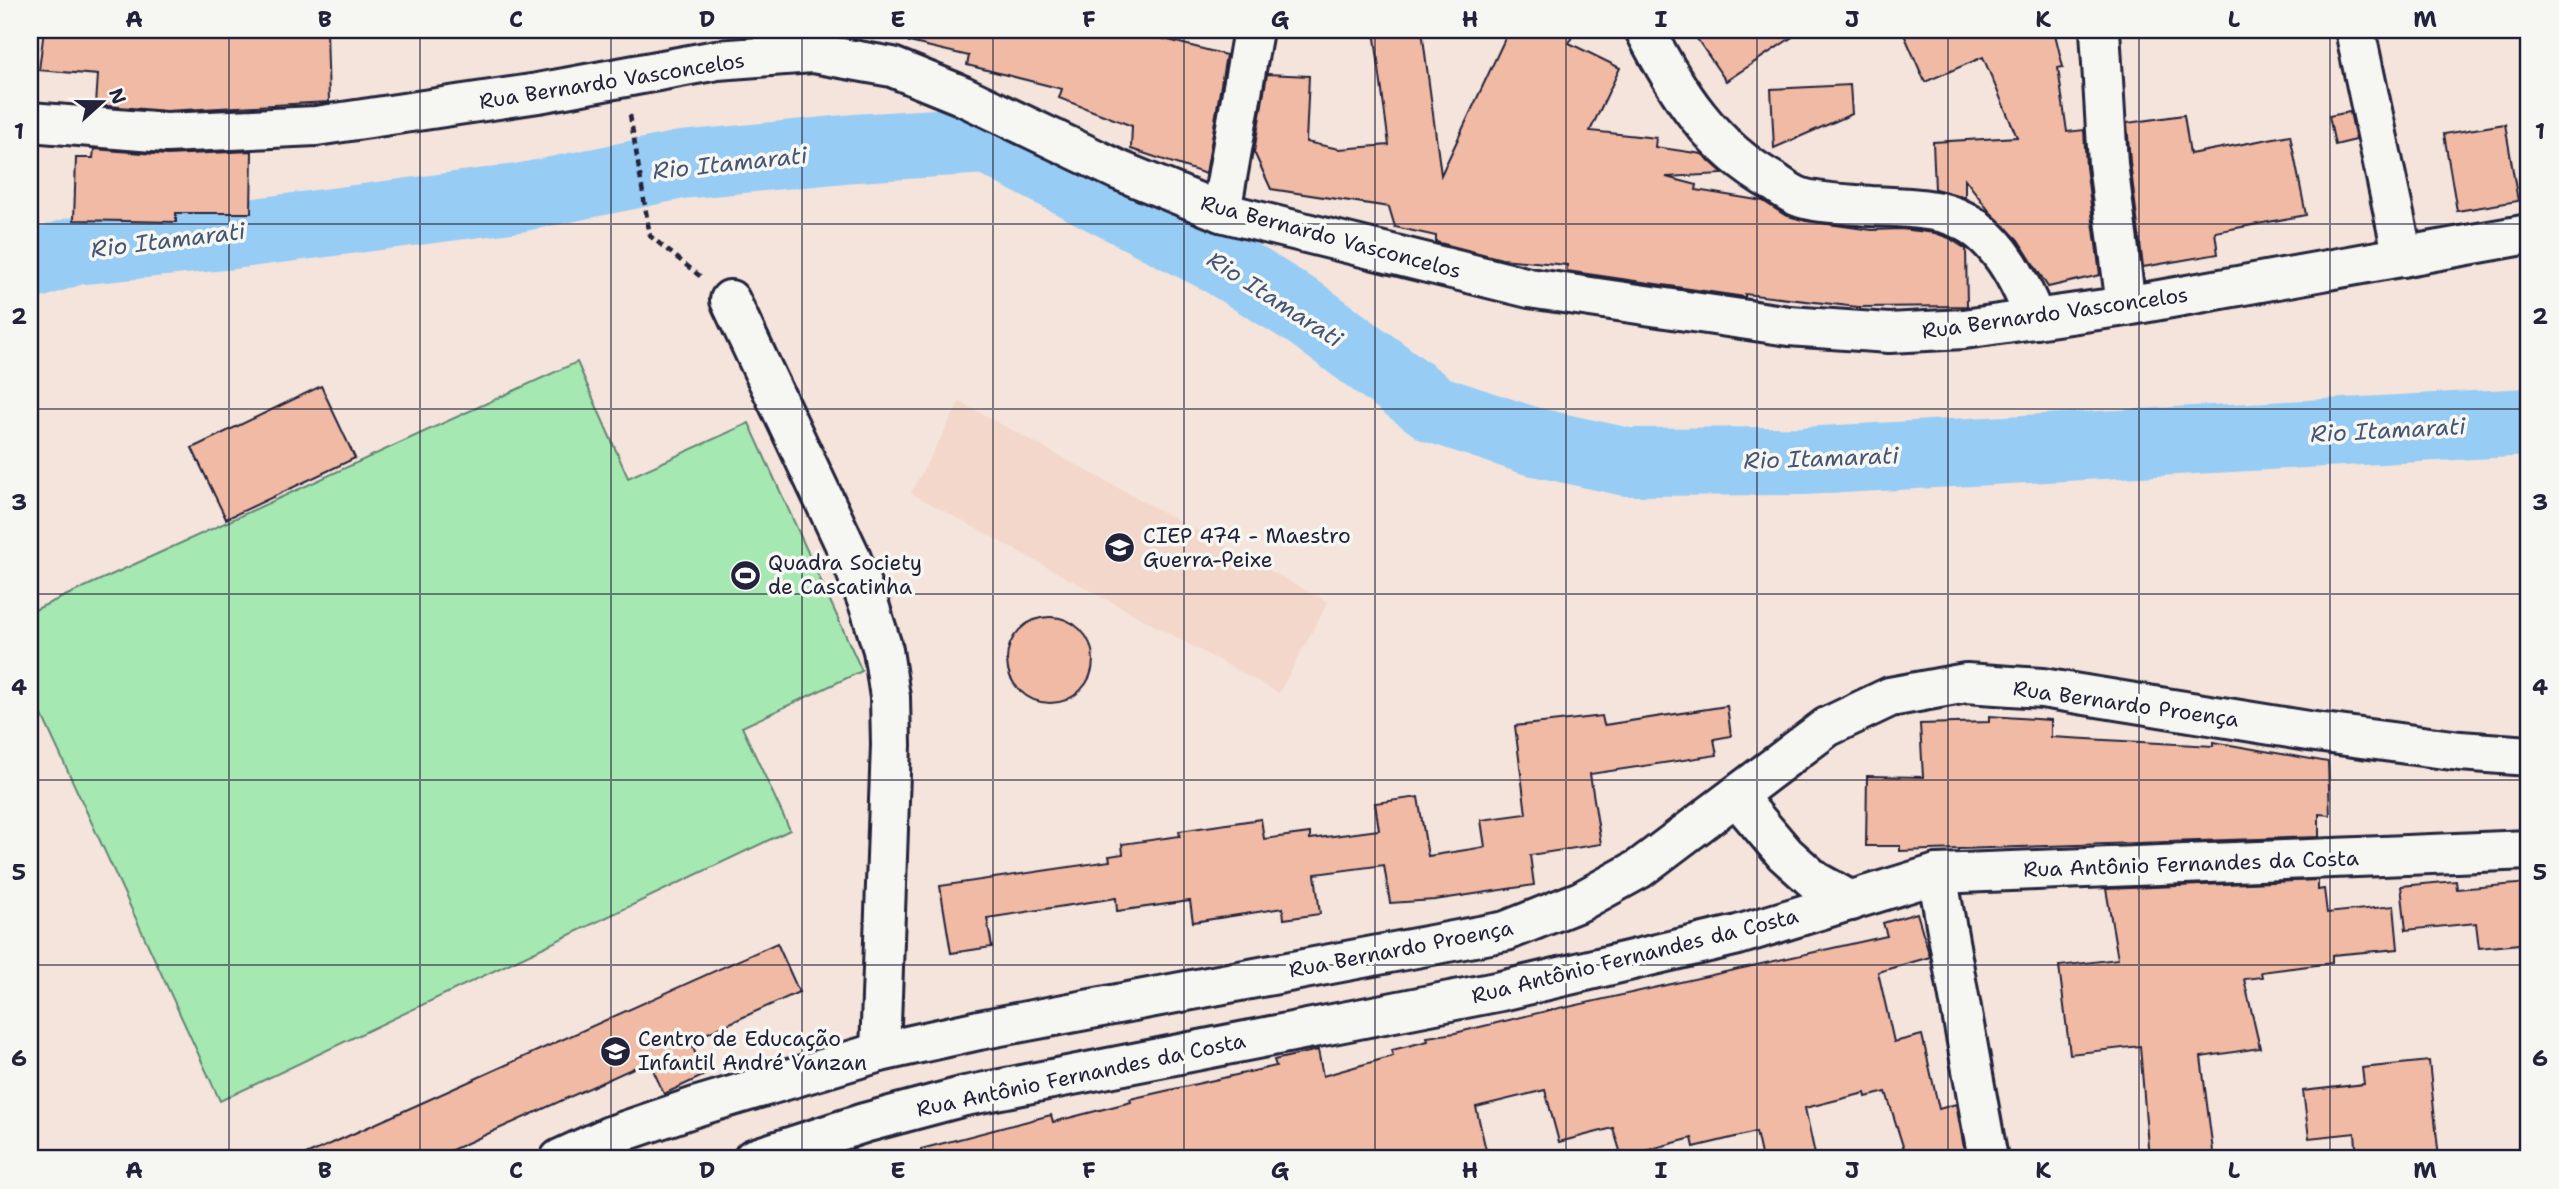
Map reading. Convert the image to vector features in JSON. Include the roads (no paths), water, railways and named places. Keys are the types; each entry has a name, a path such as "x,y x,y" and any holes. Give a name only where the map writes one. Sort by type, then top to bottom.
{"street":[{"path":"1221,212 1253,30"},
{"path":"1645,30 1688,105 1719,143 1755,172 1801,198 1852,205 1921,209 1961,220 1996,246 2010,264 2035,319"},
{"path":"2100,30 2108,164 2126,306"},
{"path":"2355,30 2403,257"},
{"name":"Rua Bernardo Vasconcelos","path":"30,122 166,133 316,126 538,93 717,60 813,53 892,66 961,95 1118,170 1221,212 1529,288 1789,326 1888,333 1964,329 2126,306 2529,234"},
{"path":"730,300 849,553 883,650 890,696 891,745 880,1052"},
{"name":"Rua Bernardo Proença","path":"561,1159 610,1136 698,1106 880,1052 979,1030 1506,931 1581,901 1639,869 1827,727 1890,697 1966,683 2042,688 2308,731 2460,751 2529,756"},
{"path":"1736,796 1784,853 1815,881 1851,901"},
{"name":"Rua Antônio Fernandes da Costa","path":"753,1159 864,1123 965,1096 1501,991 1738,935 1937,874 2529,850"},
{"path":"1937,874 1988,1159"}],"waterway":[{"name":"Rio Itamarati","path":"30,266 75,251 225,236 518,198 681,165 855,148 987,140 1217,259 1305,313 1435,409 1531,441 1627,462 1803,461 2529,422"}],"place":[{"name":"CIEP 474 - Maestro Guerra-Peixe","path":"1120,548"},
{"name":"Quadra Society de Cascatinha","path":"745,575"},
{"name":"Centro de Educação Infantil André Vanzan","path":"615,1051"}]}
